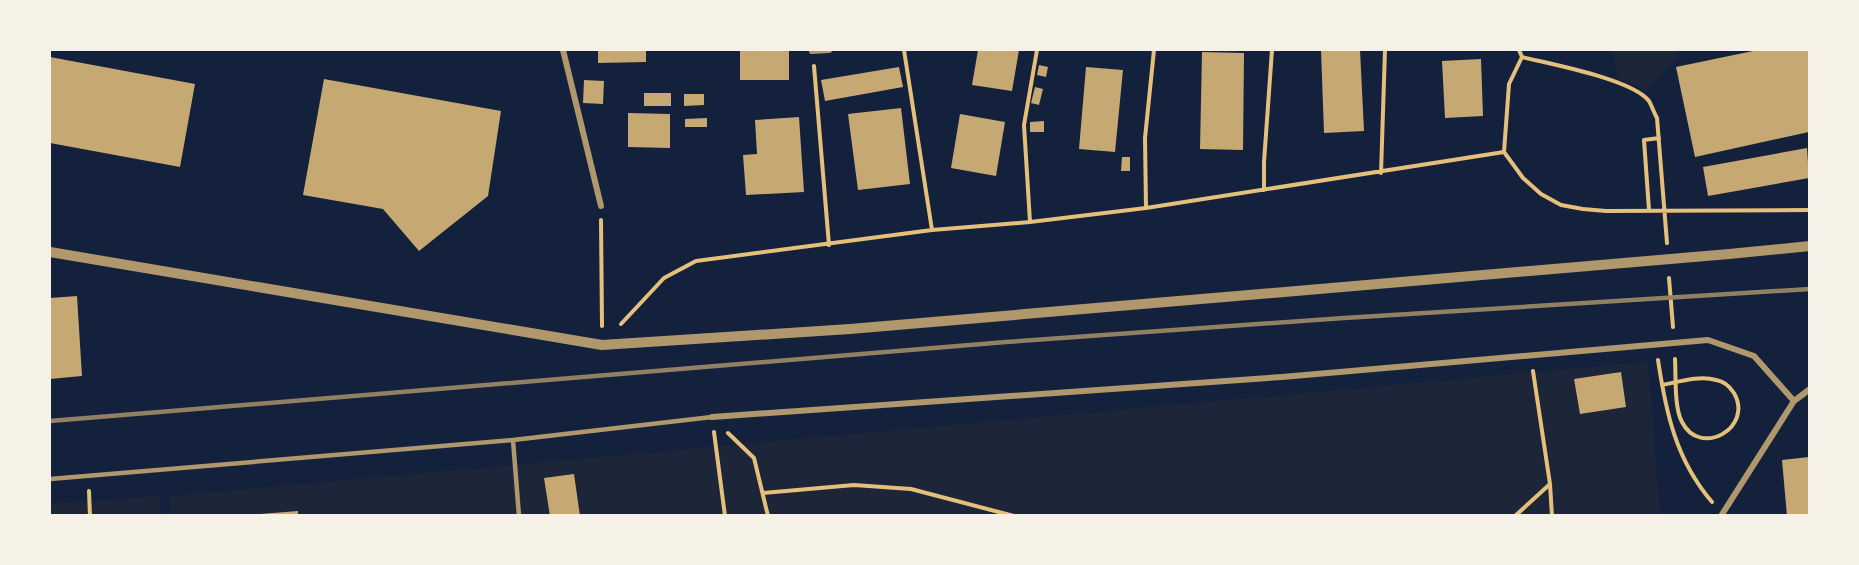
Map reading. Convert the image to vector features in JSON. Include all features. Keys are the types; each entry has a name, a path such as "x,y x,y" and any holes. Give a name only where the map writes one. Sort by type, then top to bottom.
{"street":[{"path":"563,50 601,206"},
{"path":"812,51 829,50"},
{"path":"50,252 602,345 850,329 1809,246"},
{"path":"712,417 1282,377 1708,340 1754,356 1794,401"},
{"path":"1721,515 1794,401 1809,389"}],"lane":[{"path":"50,479 513,441 712,417"},
{"path":"513,441 519,516"}],"path":[{"path":"904,50 932,230"},
{"path":"1030,222 1024,125 1037,50"},
{"path":"1146,208 1145,138 1154,50"},
{"path":"1264,189 1272,50"},
{"path":"1381,173 1385,50"},
{"path":"1519,50 1522,57 1509,84 1504,152 1523,178 1541,194 1562,204 1606,211 1809,210"},
{"path":"812,51 829,245"},
{"path":"1522,57 1627,86 1648,100 1657,118 1659,138 1644,140 1649,210"},
{"path":"602,345 664,278 696,261 932,230 1030,222 1146,208 1504,152"},
{"path":"601,206 602,345"},
{"path":"1656,345 1662,385 1679,450 1696,484 1721,515"},
{"path":"1531,355 1550,484 1552,516"},
{"path":"1662,385 1688,380"},
{"path":"712,417 754,458 768,516"},
{"path":"712,417 725,516"},
{"path":"87,475 90,516"},
{"path":"1515,516 1550,484"},
{"path":"763,493 854,485 911,489 1014,516"}],"shaded area":[{"path":"1613,50 1678,50 1679,55 1646,90 1617,78"},
{"path":"1648,362 1660,515 172,516 170,496"},
{"path":"159,496 160,515 50,516 50,504"}],"building":[{"path":"598,50 646,50 646,62 598,63"},
{"path":"740,50 789,50 789,80 740,80"},
{"path":"978,50 1019,50 1012,91 972,85"},
{"path":"1321,50 1360,50 1364,131 1324,133"},
{"path":"1758,50 1809,50 1809,132 1695,157 1676,67"},
{"path":"1202,52 1244,53 1243,150 1200,149"},
{"path":"50,57 195,84 180,167 50,143"},
{"path":"1481,59 1483,116 1445,118 1442,61"},
{"path":"1039,65 1048,67 1046,77 1037,75"},
{"path":"899,67 903,87 825,101 821,80"},
{"path":"1086,67 1123,70 1115,152 1079,149"},
{"path":"324,79 501,111 488,196 419,251 383,209 303,195"},
{"path":"584,80 604,81 603,104 583,103"},
{"path":"1035,87 1043,89 1039,105 1031,103"},
{"path":"644,93 671,93 671,106 644,106"},
{"path":"684,94 704,94 704,105 684,106"},
{"path":"901,108 910,184 858,190 848,114"},
{"path":"628,113 670,114 670,148 628,147"},
{"path":"960,114 1005,122 996,176 951,168"},
{"path":"799,117 804,192 746,195 743,155 757,154 755,120"},
{"path":"707,118 707,127 685,127 685,119"},
{"path":"1044,121 1044,132 1030,132 1030,122"},
{"path":"1807,148 1809,178 1708,196 1703,167"},
{"path":"1122,157 1130,157 1130,171 1121,171"},
{"path":"77,296 82,376 50,379 50,298"},
{"path":"1621,372 1626,407 1580,414 1574,379"},
{"path":"1809,457 1809,516 1787,516 1782,460"},
{"path":"574,474 580,516 550,516 544,478"},
{"path":"298,511 298,516 260,516 260,514"}],"railway":[{"path":"50,421 1006,342 1810,289"}]}
